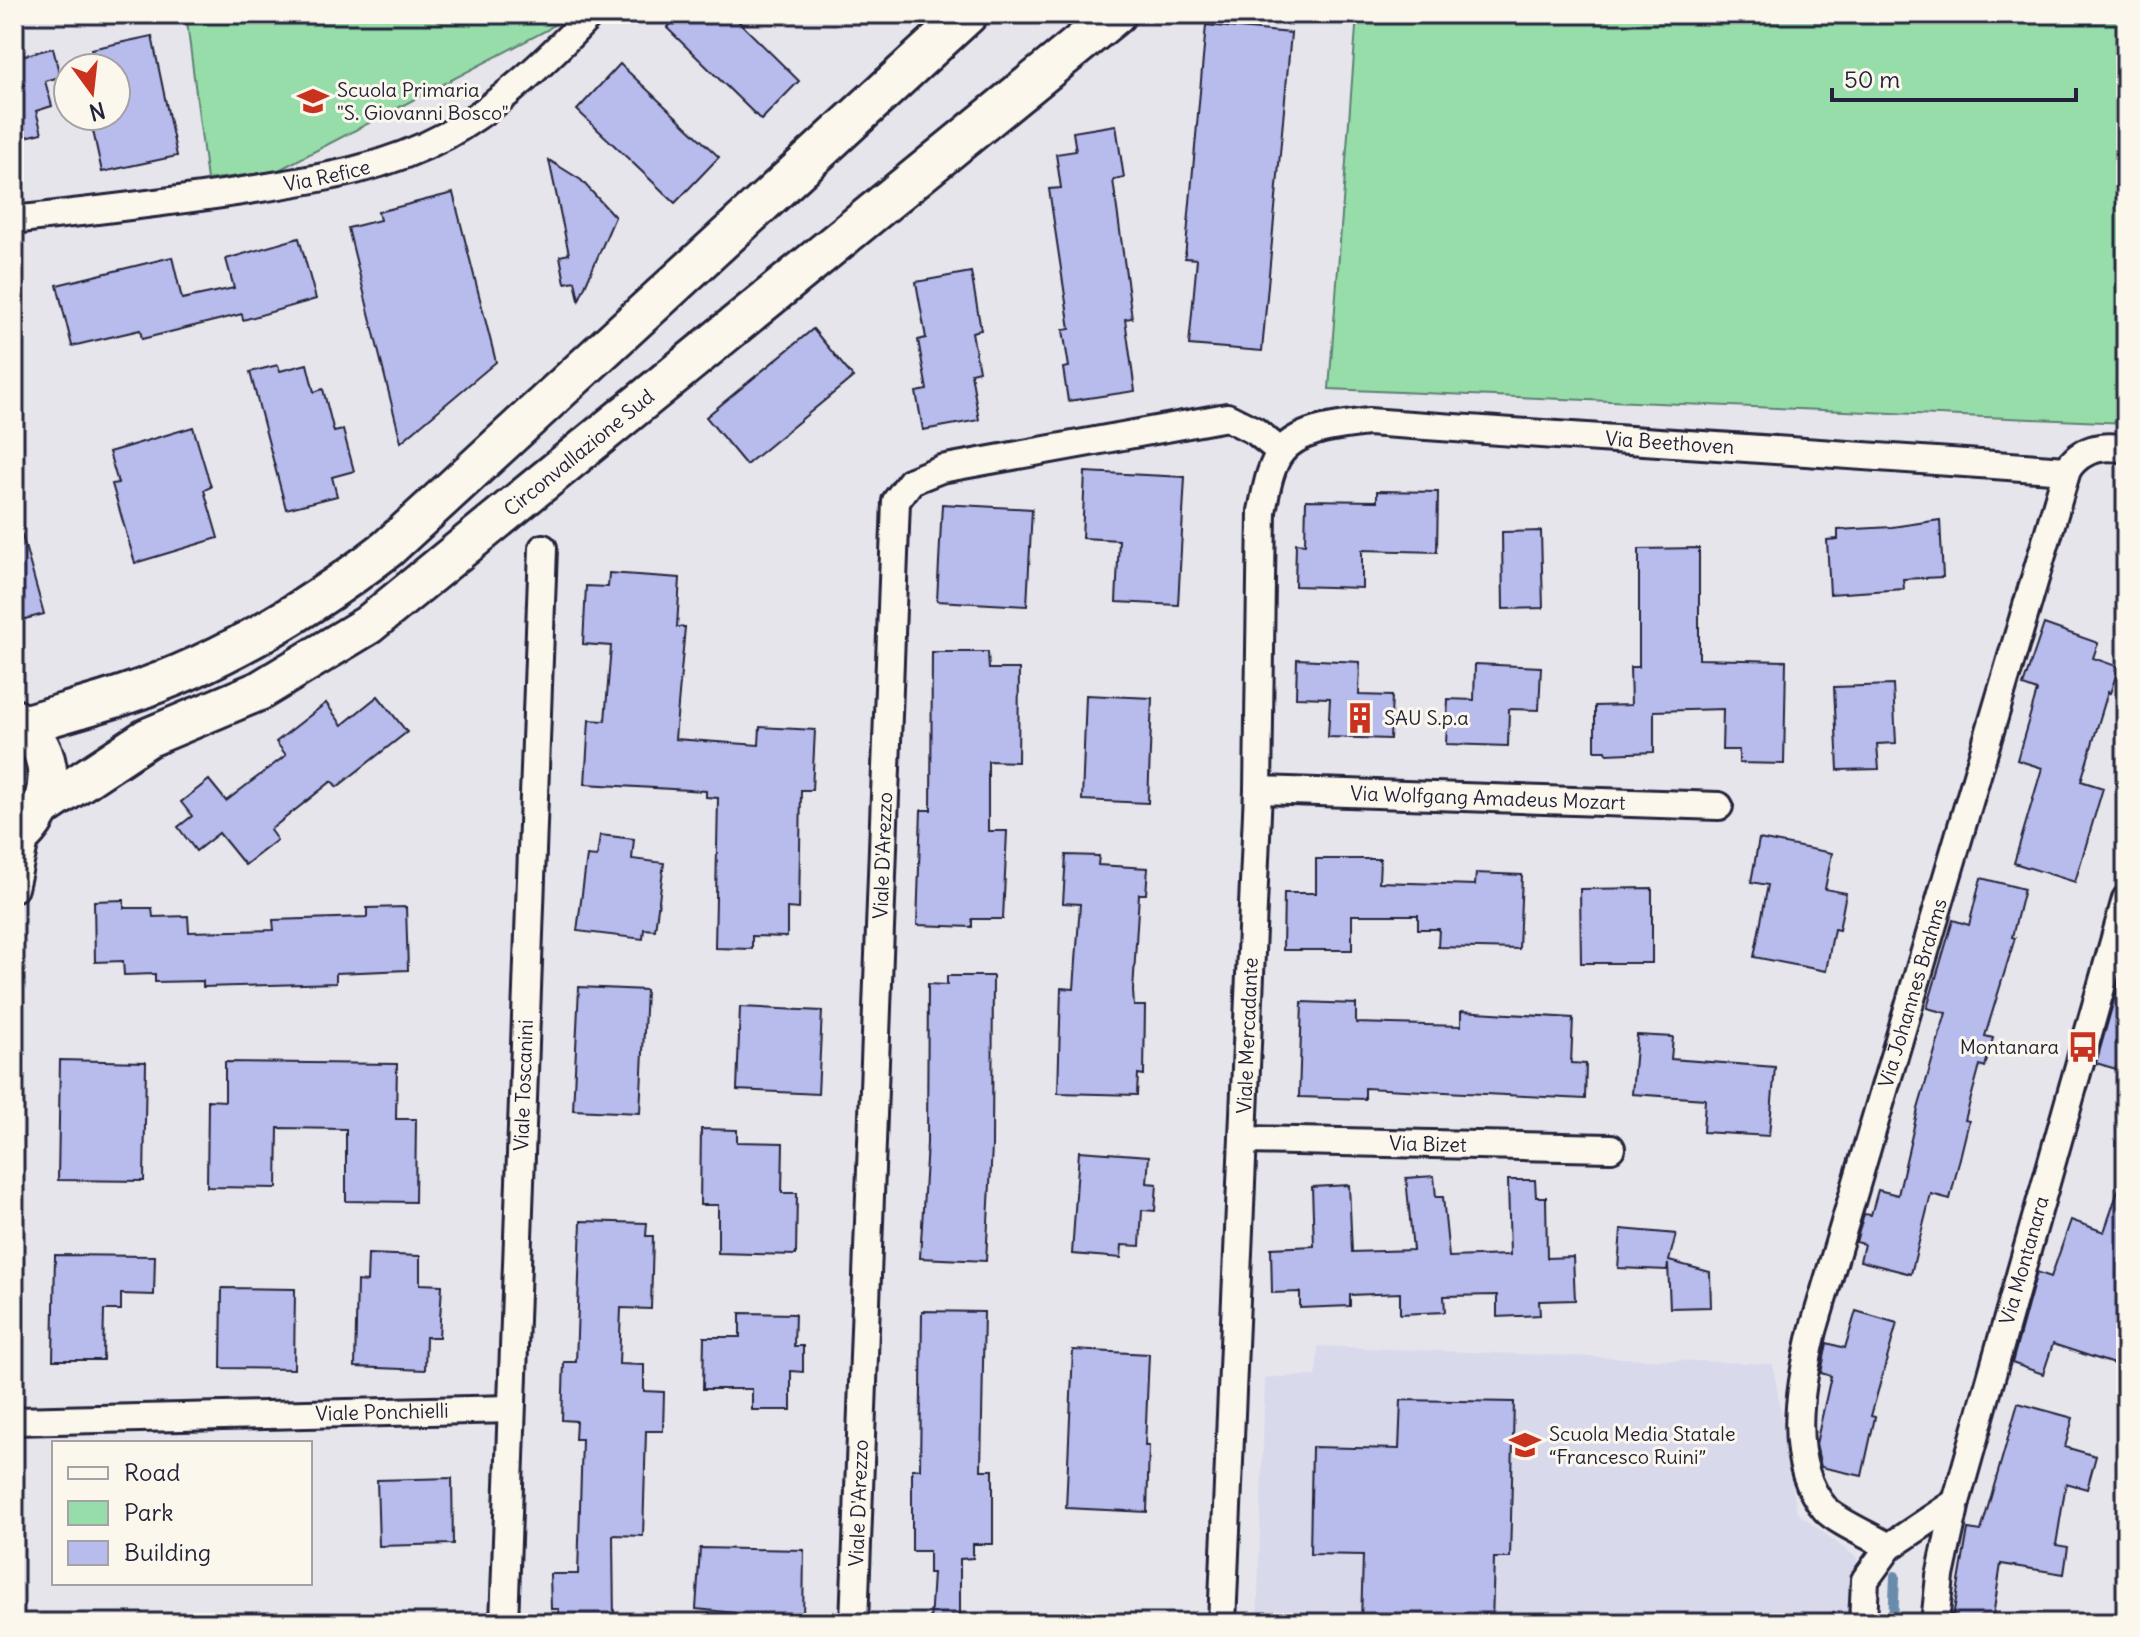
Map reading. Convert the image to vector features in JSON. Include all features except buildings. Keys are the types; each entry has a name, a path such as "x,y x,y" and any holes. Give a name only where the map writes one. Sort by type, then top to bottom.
{"main road":[{"name":"Circonvallazione Sud","path":"28,827 147,738 259,691 368,625 1085,28 1116,14"},
{"path":"28,827 47,785 46,762 37,742 18,722 125,695 179,673 288,619 340,585 387,549 965,15"}],"street":[{"name":"Via Refice","path":"14,220 219,195 333,177 394,158 445,136 487,111 591,14"},
{"name":"Viale D'Arezzo","path":"854,1623 896,501 911,481 941,469 1227,417 1255,431 1281,452"},
{"name":"Via Beethoven","path":"1281,452 1295,441 1318,431 1368,422 2067,470"},
{"path":"2067,470 2075,457 2090,449 2126,449"},
{"name":"Viale Mercadante","path":"1222,1623 1258,790 1262,511 1268,482 1281,452"},
{"name":"Via Johannes Brahms","path":"1889,1547 1827,1512 1811,1487 1801,1454 1803,1373 1817,1316 2067,470"},
{"name":"Viale Toscanini","path":"504,1623 543,548"},
{"name":"Via Wolfgang Amadeus Mozart","path":"1258,790 1719,806"},
{"path":"14,888 28,827"},
{"name":"Via Montanara","path":"1935,1623 1940,1576 1956,1502 2126,899"},
{"name":"Via Bizet","path":"1244,1140 1611,1148"},
{"name":"Viale Ponchielli","path":"14,1421 511,1409"},
{"path":"1863,1623 1865,1580 1889,1547 1956,1502"}],"shaded area":[{"name":"Scuola Media Statale “Francesco Ruini”","path":"1318,1346 1773,1364 1797,1512 1857,1558 1852,1623 1257,1623 1265,1377 1316,1376"}],"green space":[{"name":"Scuola Primaria \"S. Giovanni Bosco\"","path":"186,14 568,14 547,30 277,171 207,180"},
{"path":"1357,14 2126,14 2126,423 1329,389"}],"waterway":[{"path":"1893,1623 1895,1576"}],"place":[{"name":"Scuola Primaria \"S. Giovanni Bosco\"","path":"313,101"},
{"name":"SAU S.p.a","path":"1360,718"},
{"name":"Montanara","path":"2083,1047"},
{"name":"Scuola Media Statale “Francesco Ruini”","path":"1525,1445"}]}
